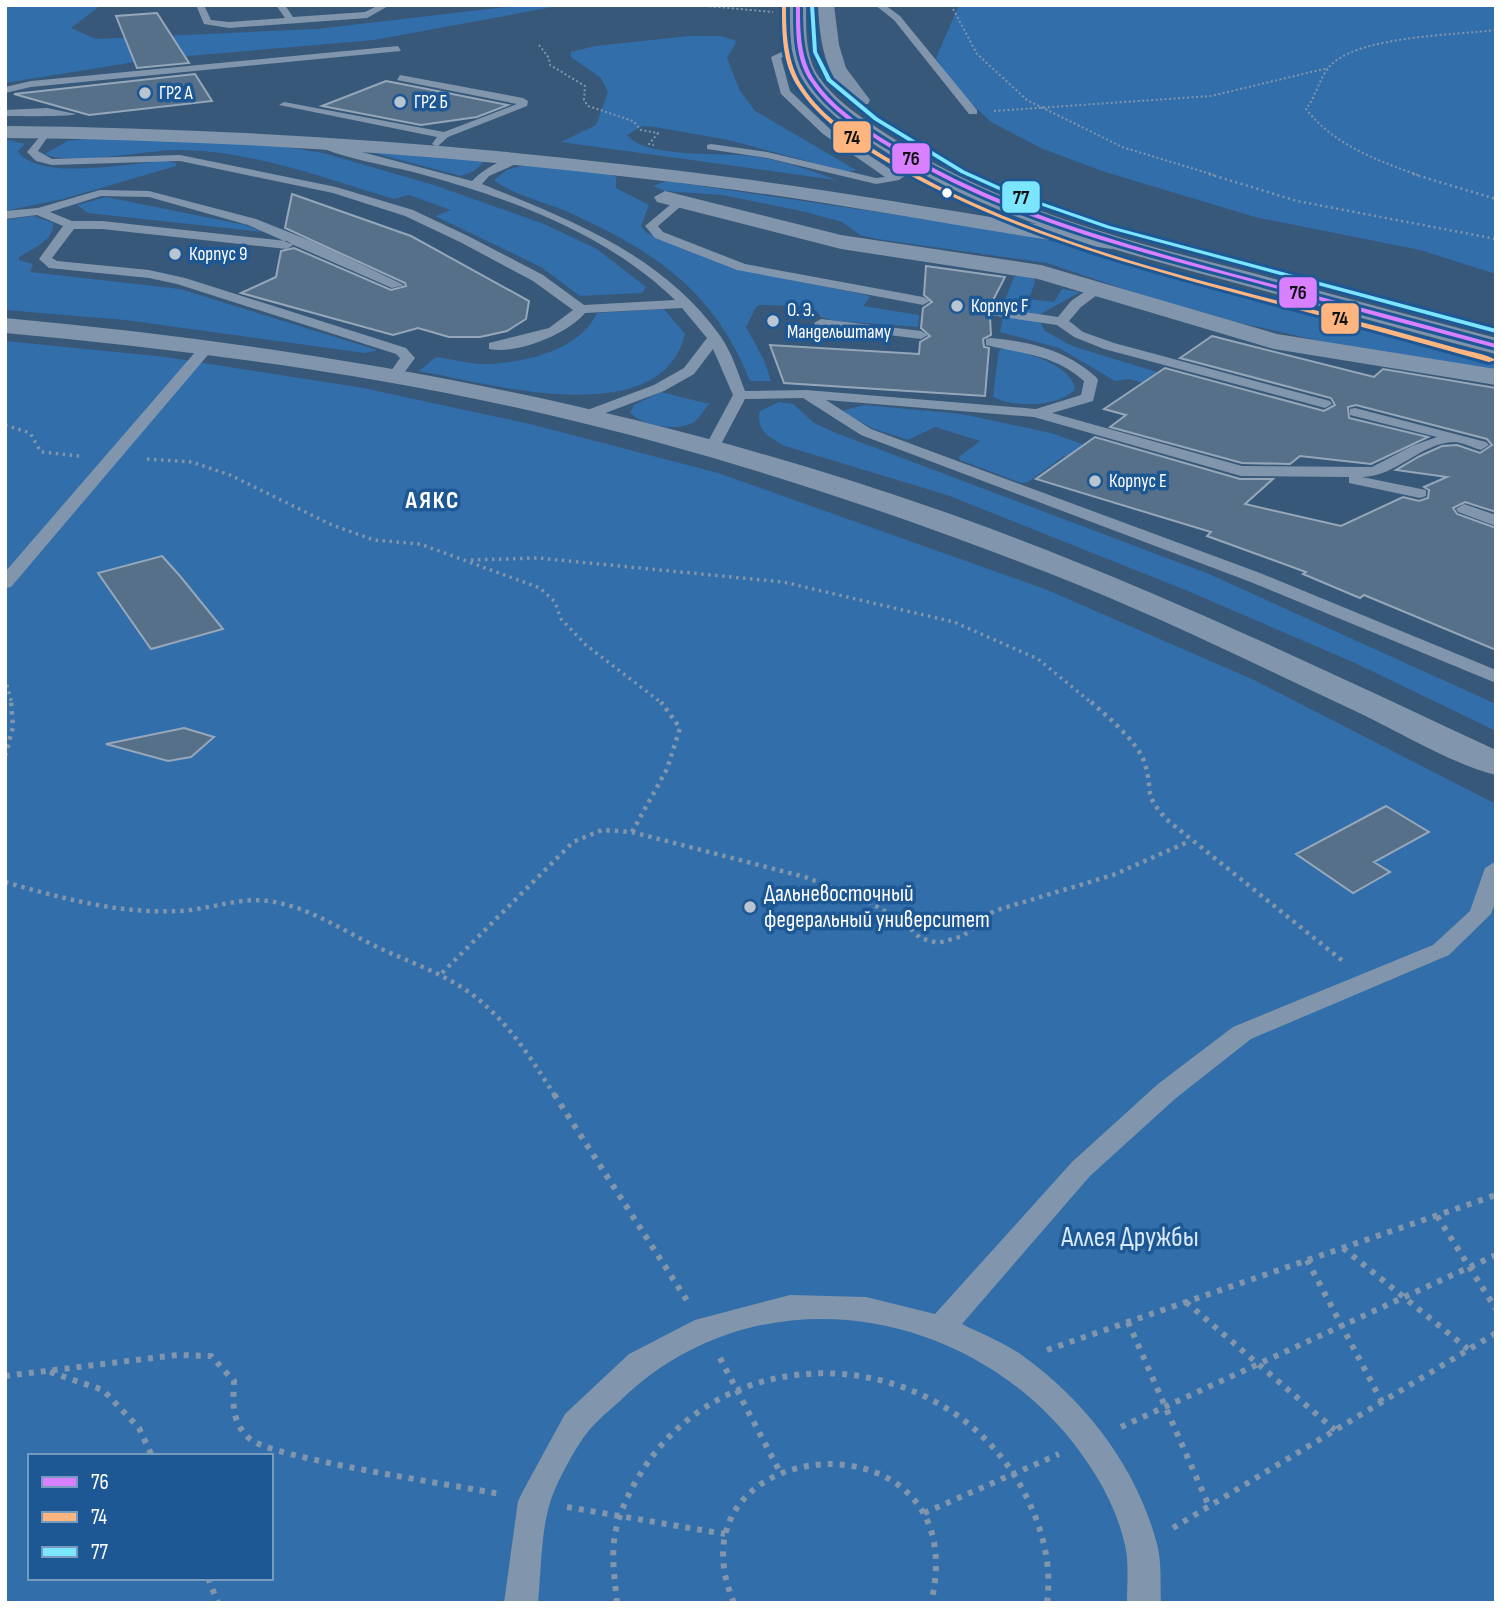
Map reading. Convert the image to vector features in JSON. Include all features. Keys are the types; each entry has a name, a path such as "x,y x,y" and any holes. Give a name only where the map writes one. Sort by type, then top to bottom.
{"main road":[{"path":"1496,327 1135,232 1030,195 960,164 918,142 853,94 833,65 827,12 798,13 799,47 812,80 826,97 890,148 916,163 1034,216 1112,242 1496,346"}],"street":[{"path":"5,132 308,141 439,141 521,158 647,173 1112,242"},
{"path":"647,173 633,185 655,195 841,242 1041,272 1274,341 1496,377"},
{"path":"5,325 98,332 396,374 587,415 713,447 956,527 1073,572 1288,666 1496,764"}],"lane":[{"path":"200,5 207,22 229,25 367,15 386,5"},
{"path":"280,5 291,20"},
{"path":"879,5 897,18 973,112"},
{"path":"799,47 776,57 785,92 827,132 895,178"},
{"path":"5,90 31,84 398,49"},
{"path":"207,67 220,82"},
{"path":"284,105 439,141 523,106 523,101 400,78"},
{"path":"5,113 47,111 71,114"},
{"path":"46,132 32,152 40,159 52,162 180,158 336,190 409,213 538,278 582,309 683,304"},
{"path":"308,141 474,185 624,251 665,282 714,338 740,395"},
{"path":"711,147 767,155 876,181 895,178 908,172 916,163"},
{"path":"474,185 485,174 521,158"},
{"path":"5,215 39,211 86,195 128,192 251,222 317,248 397,285"},
{"path":"681,201 651,226 659,234 742,267 923,301"},
{"path":"39,211 70,225 102,225 317,248"},
{"path":"70,225 45,259 54,265 149,274 180,281 401,351 408,358 396,374"},
{"path":"1061,322 1076,304 1098,289"},
{"path":"494,346 529,340 560,327 575,319 582,309"},
{"path":"990,311 1061,322 1095,342 1325,404"},
{"path":"821,323 921,335"},
{"path":"587,415 659,388 689,371 714,338"},
{"path":"991,342 1051,352 1077,366 1091,380 1088,398 1035,414"},
{"path":"5,583 208,346"},
{"path":"740,395 806,394 1035,414 1241,471 1322,474 1375,472 1420,448 1455,437"},
{"path":"806,394 866,432 1254,577 1496,677"},
{"path":"713,447 740,395"},
{"path":"1355,412 1491,448"},
{"path":"1322,474 1420,493"},
{"path":"1464,509 1496,521"},
{"path":"941,1327 1081,1169 1167,1091 1242,1033 1441,950 1480,914 1496,868"},
{"path":"521,1603 534,1501 576,1423 639,1363 705,1329 790,1307 866,1309 941,1327 1010,1363 1054,1398 1091,1441 1122,1491 1142,1546 1144,1603"}],"path":[{"path":"696,5 737,11 798,13"},
{"path":"951,5 977,54 1027,100 1122,147 1297,201 1496,239"},
{"path":"973,112 1211,96 1329,68 1349,52 1379,45 1496,30"},
{"path":"538,45 549,58 550,65 585,86 584,100 588,106 633,121 641,130 658,133 649,144 690,149 711,147"},
{"path":"1329,68 1317,97 1306,109 1312,122 1379,160 1451,187 1496,199"},
{"path":"5,425 30,433 41,452 192,462 230,475 332,525 374,540 420,544 471,560 540,588 555,602 561,620 586,645 663,703 680,728 667,769 632,832"},
{"path":"471,560 538,558 783,582 954,622 996,638 1038,659 1119,727 1145,762 1149,799 1166,819 1190,841 1367,980"},
{"path":"5,678 14,704 9,747 5,756"},
{"path":"442,974 573,842 602,830 654,837 805,877 873,904 906,924 920,938 938,943 963,936 994,911 1113,875 1190,841"},
{"path":"5,882 70,900 133,911 180,911 263,901 301,907 372,944 442,974 469,990 506,1022 524,1047 705,1329 780,1472"},
{"path":"1010,1363 1496,1195"},
{"path":"1437,1216 1496,1309"},
{"path":"1343,1248 1406,1296 1468,1349"},
{"path":"924,1513 1091,1441 1496,1255"},
{"path":"1307,1260 1382,1402"},
{"path":"1186,1302 1335,1430"},
{"path":"1128,1322 1209,1506"},
{"path":"1142,1546 1496,1333"},
{"path":"5,1376 177,1355 211,1356 234,1381 233,1418 251,1441 291,1454 534,1501 725,1534"},
{"path":"46,1371 103,1390 139,1428 151,1454"},
{"path":"617,1603 612,1553 626,1496 655,1447 696,1409 736,1388 804,1371 864,1374 921,1392 973,1424 1015,1472 1041,1527 1050,1590 1047,1603"},
{"path":"734,1603 726,1585 721,1556 725,1534 740,1502 761,1481 817,1461 847,1462 877,1472 903,1489 924,1513 936,1542 937,1552 938,1574 931,1603"},
{"path":"209,1580 218,1603"}],"green space":[{"path":"5,5 101,5 71,28 96,39 317,29 523,5 564,5 374,40 153,59 5,83"},
{"path":"959,5 1496,5 1496,274 1420,250 1255,217 1102,171 1043,149 991,122 954,87 936,58"},
{"path":"689,36 721,36 737,41 727,58 740,91 755,111 856,170 848,172 728,140 655,127 642,126 627,135 637,143 652,148 758,157 797,166 836,180 561,142 596,125 608,92 601,78 571,57 571,52 595,46"},
{"path":"5,139 25,144 18,151 28,160 44,166 85,168 164,161 176,163 176,166 63,199 5,211"},
{"path":"190,140 281,146 323,153 434,185 544,224 597,249 646,287 642,293 580,296 541,267 435,216 451,210 409,195 394,199 313,174 230,154 174,150 70,159 45,154 67,141"},
{"path":"370,152 483,160 483,163 474,171 461,176"},
{"path":"524,165 610,174 616,177 616,188 649,205 641,226 647,233 729,267 866,295 870,297 863,306 919,315 918,327 837,321 821,317 815,309 803,306 760,305 756,307 746,327 764,360 771,381 750,381 718,322 678,277 628,242 568,212 519,194 494,180 507,170"},
{"path":"667,181 1006,231 1140,261 1496,360 1496,373 1324,342 1237,322 1145,296 1047,263 877,239 860,235 842,222 806,212 722,195 665,191 653,186"},
{"path":"106,197 245,225 262,232 88,213 77,205"},
{"path":"33,216 53,223 46,239 19,257 19,260 33,264 30,272 180,289 377,350 365,353 125,320 5,310 5,220"},
{"path":"1022,273 1033,277 1035,282 1029,299 1054,302 1062,289 1080,292 1037,316 1005,311 1002,308 1014,277"},
{"path":"664,309 685,334 670,365 643,384 608,393 527,391 419,371 436,357 483,364 535,357 551,352 578,336 589,326 597,313"},
{"path":"1011,316 1039,320 1045,331 1072,346 1261,404 1252,412 1129,379 1115,381 1059,348 1000,332 1003,318"},
{"name":"Дальневосточный федеральный университет","path":"5,341 166,357 363,388 534,425 718,473 1045,589 1254,680 1496,804 1496,1603 5,1603"},
{"path":"1007,348 1037,357 1057,367 1072,380 1075,389 1059,399 1036,404 1013,403 993,397 1000,349"},
{"path":"661,392 709,404 694,422 679,427 651,424 630,412 634,405"},
{"path":"779,402 793,404 814,423 836,433 1209,574 1496,704 1496,731 1355,663 1183,589 947,495 785,446 769,436 762,428 759,418 760,411"},
{"path":"864,405 962,414 1051,433 1188,482 1064,456 1028,482 1021,483 960,460 959,457 980,441 935,427 908,440 872,428 841,411"}],"building":[{"path":"157,13 189,63 137,68 116,16"},
{"name":"ГР2 А","path":"195,74 212,101 89,115 14,94"},
{"name":"ГР2 Б","path":"386,81 508,105 477,117 421,125 322,106"},
{"name":"Корпус 9","path":"292,194 411,236 529,301 526,319 507,331 480,337 449,337 418,328 393,335 241,293 276,277 281,251 294,248 391,290 406,286 405,283 285,228"},
{"name":"Корпус F","path":"926,266 1005,277 991,304 981,310 990,318 991,335 983,339 984,347 989,348 985,396 784,383 770,345 919,354 920,342 930,336 921,328 923,308 932,302 924,295"},
{"name":"Корпус E","path":"1212,336 1374,377 1383,369 1496,388 1496,512 1465,502 1453,508 1457,514 1496,528 1496,650 1364,595 1360,598 1303,574 1306,572 1207,536 1211,532 1036,479 1095,437 1240,479 1273,479 1245,504 1341,526 1403,497 1419,501 1428,498 1429,490 1424,487 1447,477 1396,470 1420,456 1442,446 1457,445 1480,453 1492,445 1487,439 1356,405 1348,407 1349,418 1428,437 1371,464 1300,456 1290,464 1242,463 1110,427 1126,415 1104,409 1165,368 1324,411 1335,405 1331,398 1180,358"},
{"path":"162,556 223,629 151,649 98,573"},
{"path":"184,728 214,737 191,757 168,761 106,744"},
{"path":"1386,806 1429,832 1374,862 1390,872 1353,893 1296,854"}],"transit line":[{"name":"74","path":"784,5 788,58 795,78 807,97 842,130 915,177 1007,220 1103,254 1492,360"},
{"name":"76","path":"798,5 804,64 813,82 827,99 881,140 969,189 1015,209 1110,241 1496,346"},
{"name":"77","path":"812,5 815,52 829,80 876,119 963,172 1010,193 1108,227 1496,331"}],"place":[{"name":"ГР2 А","path":"145,93"},
{"name":"ГР2 Б","path":"400,102"},
{"name":"Корпус 9","path":"175,254"},
{"name":"Корпус F","path":"957,306"},
{"name":"О. Э. Мандельштаму","path":"773,321"},
{"name":"Корпус E","path":"1095,481"},
{"name":"Дальневосточный федеральный университет","path":"750,907"}],"district":[{"name":"АЯКС","path":"433,500"}],"park label":[{"name":"Аллея Дружбы","path":"1130,1237"}]}
